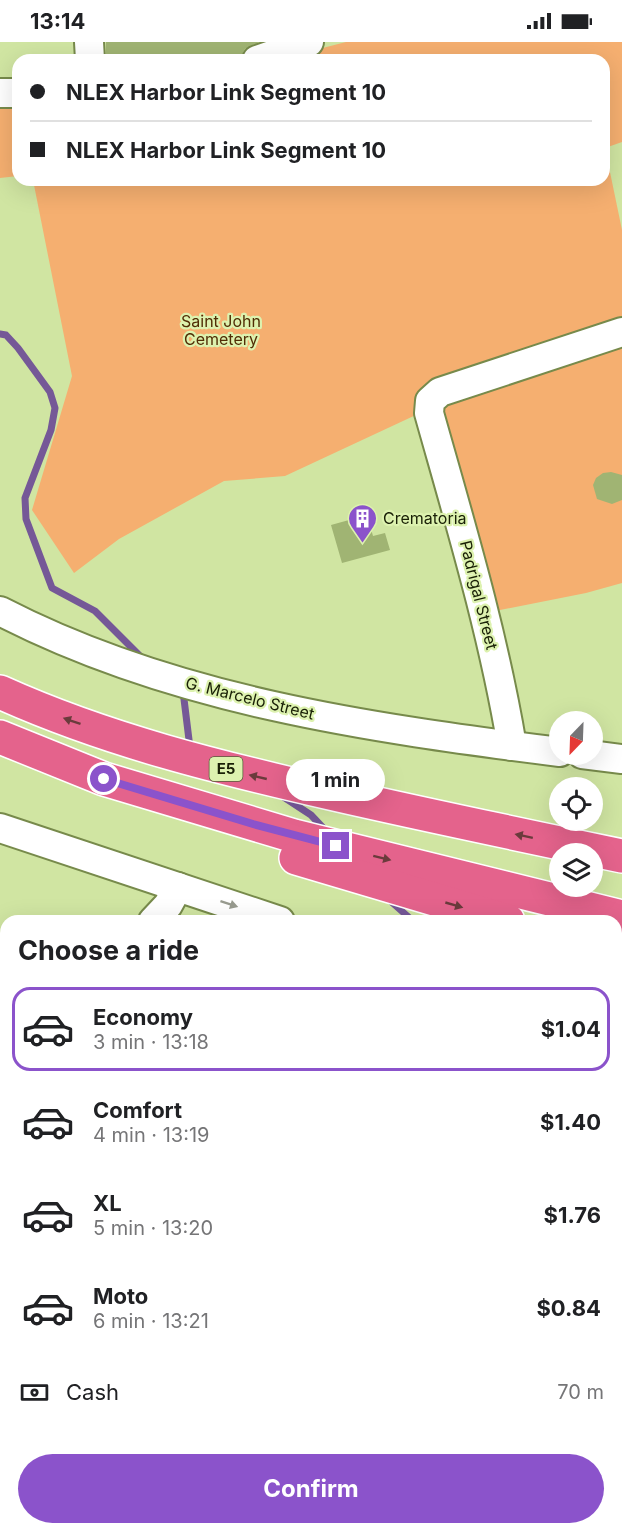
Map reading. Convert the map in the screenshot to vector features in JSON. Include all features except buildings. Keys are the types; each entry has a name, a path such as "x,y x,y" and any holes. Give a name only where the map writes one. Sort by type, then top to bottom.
{"highway":[{"name":"E5","path":"0,692 104,732 224,769 459,823 622,856"},
{"path":"0,737 104,779 187,819 290,856 488,915"},
{"path":"104,779 294,836 618,915"}],"street":[{"path":"263,53 309,42"},
{"name":"Padrigal Street","path":"512,746 501,679 469,549 429,413 430,401 440,392 622,332"},
{"name":"G. Marcelo Street","path":"0,611 74,645 135,668 190,685 339,720 549,751"},
{"path":"603,757 622,759"},
{"path":"0,828 262,915"},
{"path":"159,915 168,905 178,887"}],"green space":[{"name":"Saint John Cemetery","path":"346,42 622,42 622,142 610,146 610,54 299,54"},
{"path":"12,102 12,177 0,178 0,103"},
{"name":"Saint John Cemetery","path":"610,172 622,230 622,321 415,399 418,414 285,476 224,481 119,539 74,573 32,510 72,376 34,186 610,186"},
{"path":"622,338 622,583 586,593 495,611 440,403"}],"waterway":[{"path":"0,334 6,335 18,348 50,392 55,408 51,430 25,498 26,519 52,588 95,611 144,660"},
{"path":"183,691 190,748"},
{"path":"282,796 311,815 327,832"},
{"path":"387,898 406,915"}],"place":[{"name":"Crematoria","path":"362,544"}],"route":[{"path":"104,779 294,836 336,846"}]}
